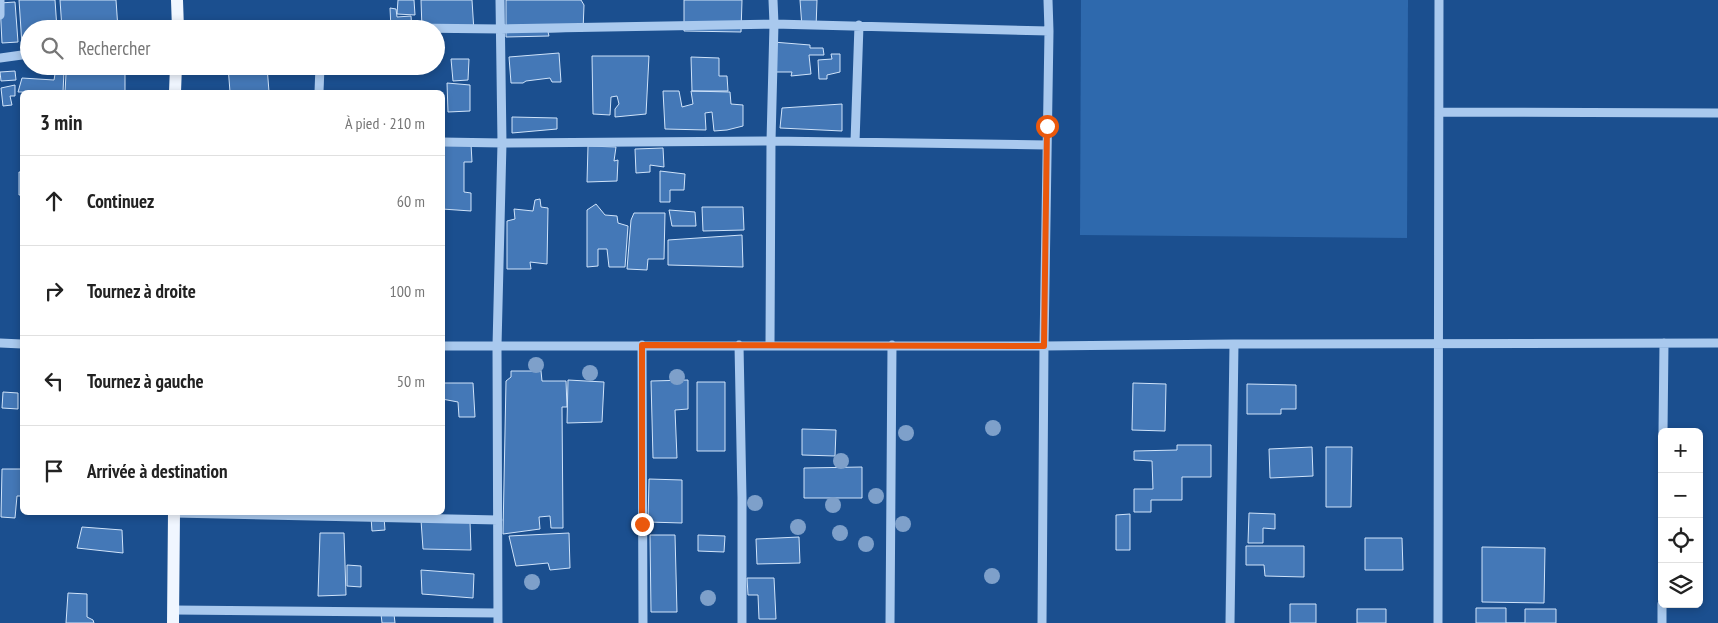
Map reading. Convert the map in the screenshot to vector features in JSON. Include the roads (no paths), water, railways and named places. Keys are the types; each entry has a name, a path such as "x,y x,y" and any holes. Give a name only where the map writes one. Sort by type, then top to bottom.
{"main road":[{"path":"177,0 178,20"},
{"path":"174,90 175,75"},
{"path":"173,617 174,515"}],"street":[{"path":"0,0 0,15"},
{"path":"498,623 497,346 502,143 500,0"},
{"path":"770,345 773,0"},
{"path":"1042,623 1048,0"},
{"path":"1438,623 1439,0"},
{"path":"445,29 774,24 1049,31"},
{"path":"855,142 859,25"},
{"path":"0,58 20,55"},
{"path":"319,90 320,75"},
{"path":"1439,112 1718,113"},
{"path":"445,142 771,141 1047,145"},
{"path":"0,343 20,344"},
{"path":"1663,428 1664,343"},
{"path":"445,346 1718,343"},
{"path":"1230,623 1234,344"},
{"path":"642,345 642,623"},
{"path":"739,345 742,623"},
{"path":"890,623 892,345"},
{"path":"296,515 498,520"},
{"path":"1662,608 1662,623"},
{"path":"173,617 498,613"}]}
